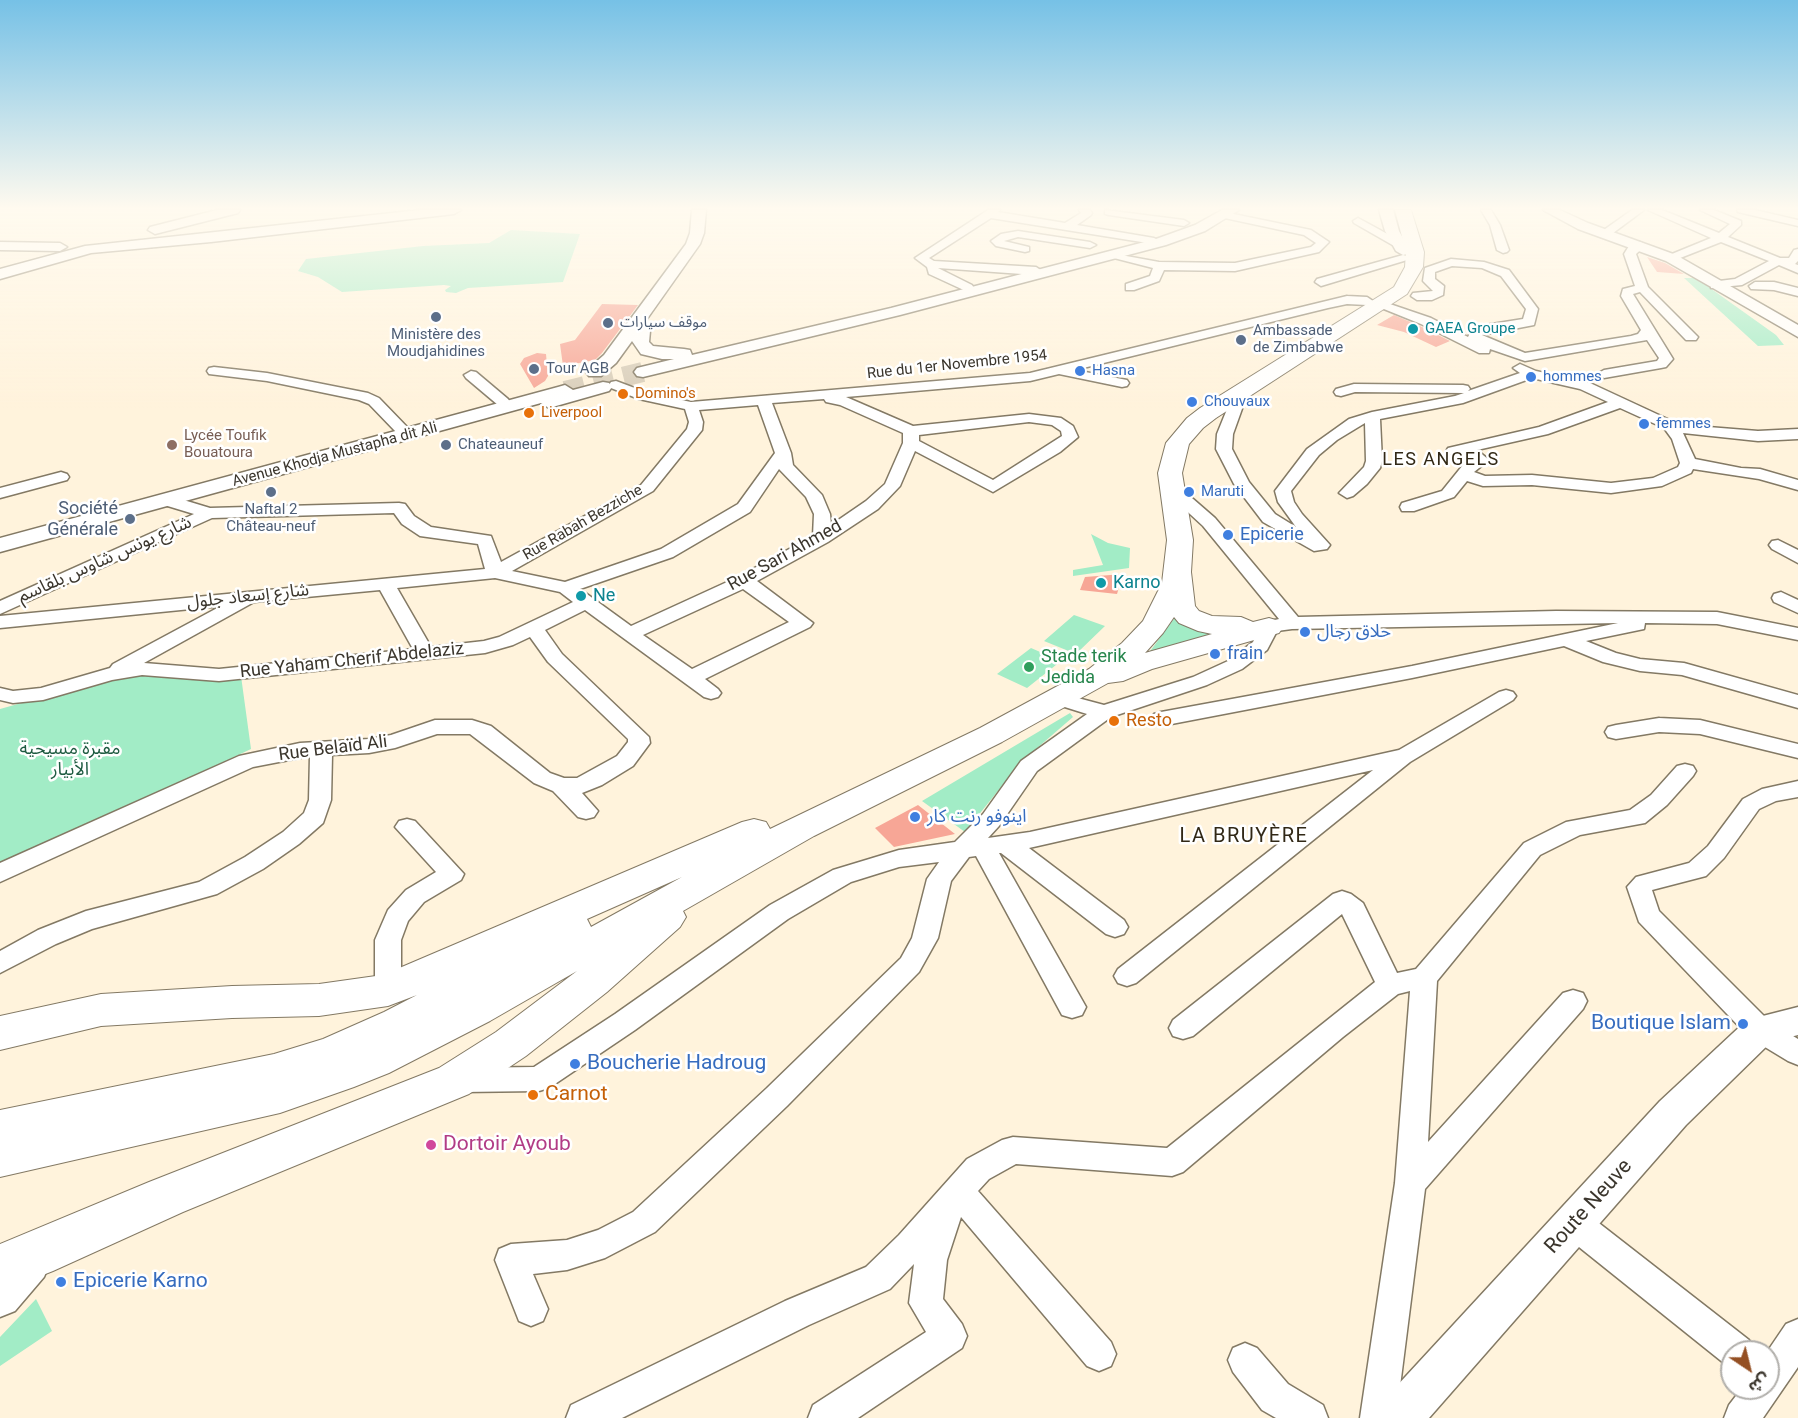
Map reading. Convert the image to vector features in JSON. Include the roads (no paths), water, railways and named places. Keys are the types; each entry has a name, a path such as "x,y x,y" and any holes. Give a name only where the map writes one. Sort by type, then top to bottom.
{"highway":[{"path":"0,1130 263,1074 334,1053 399,1024 770,833 1040,689 1084,663 1115,639 1136,617 1156,579 1160,546 1153,472 1156,454 1167,435 1178,422 1196,408 1374,303 1396,294 1409,276"},
{"path":"1280,625 1217,626 1194,620 1183,610 1178,573 1179,540 1171,488 1172,462 1178,443 1202,417 1374,303"},
{"path":"0,1033 39,1022 101,1010 232,1002 319,1000 388,990 770,833 992,735 1100,675 1143,638 1165,609 1178,573"},
{"path":"1059,699 1141,663 1280,625"},
{"path":"18,1261 166,1197 454,1081 511,1044 593,981 696,892 770,833"},
{"path":"0,1157 231,1106 307,1086 357,1067 465,1015 770,833"}],"main road":[{"path":"607,380 610,359 670,276"},
{"path":"607,380 620,366 680,276"},
{"path":"642,331 640,343 644,348 662,354 687,354 839,323 1011,276"},
{"path":"642,371 1028,276"},
{"path":"1701,276 1798,332"},
{"path":"307,456 503,402 813,334 839,323"},
{"path":"338,453 392,443 744,341"},
{"name":"Avenue Khodja Mustapha dit Ali","path":"0,535 564,390 0,545"},
{"name":"Route Neuve","path":"1398,1418 1673,1113 1760,1030 1798,1020"},
{"path":"0,1296 18,1261"}],"street":[{"path":"948,276 968,288"},
{"path":"1130,287 1156,276"},
{"path":"1321,282 1337,276"},
{"path":"1417,296 1432,296 1439,292 1437,286 1429,281 1429,276"},
{"path":"1507,276 1532,309 1529,322 1478,330 1474,336 1507,352 1525,357 1631,340 1643,337 1648,330"},
{"path":"1514,285 1521,287 1526,285 1519,276"},
{"path":"1638,276 1642,288 1691,337"},
{"path":"1716,285 1738,282 1754,276"},
{"path":"1732,295 1755,286 1771,276"},
{"path":"1755,286 1774,286 1798,291"},
{"path":"1604,374 1661,364 1666,359 1627,296 1627,292 1642,288"},
{"name":"Rue du 1er Novembre 1954","path":"607,380 644,396 691,406 998,381 1057,371 1347,300 1374,303"},
{"path":"1374,303 1426,321 1531,374 1585,386 1670,425 1696,431 1748,435 1798,434"},
{"path":"214,370 267,377 363,396 374,401 401,429"},
{"path":"1057,371 1122,383"},
{"path":"1241,392 1225,434 1224,449 1228,458 1242,484 1269,518 1314,546 1321,545 1314,534 1296,517 1283,491 1313,452 1354,422 1372,416 1458,400 1531,374"},
{"path":"471,375 503,402"},
{"path":"1341,392 1354,388 1492,388"},
{"path":"788,398 818,397 844,401 911,437 993,487 1055,449 1070,437 1068,429 1056,421 1029,418 911,437"},
{"path":"764,401 783,453 785,466 813,495 822,514 822,538"},
{"path":"1407,507 1448,494 1466,475 1469,468 1481,460 1459,449 1543,431 1621,402"},
{"name":"Rue Rabah Bezziche","path":"495,573 647,488 694,430 696,422 691,406"},
{"path":"1347,493 1361,482 1372,468 1374,461 1372,416"},
{"path":"1466,475 1483,481 1532,480 1611,488 1656,483 1685,470 1688,463 1679,438 1670,425"},
{"name":"Rue Sari Ahmed","path":"629,634 744,581 822,538 872,506 892,486 911,437"},
{"path":"566,588 667,553 744,508 783,453"},
{"path":"1688,463 1741,473 1760,474 1798,486"},
{"path":"0,493 61,477"},
{"path":"1171,488 1209,522 1280,625"},
{"path":"167,500 209,513 399,508 408,520 426,531 485,540 495,573 566,588 711,693"},
{"name":"شارع يونس شاوس بلقاسم","path":"0,608 209,513"},
{"path":"1778,545 1798,558"},
{"name":"شارع إسعاد جلول","path":"0,622 495,573"},
{"path":"690,678 803,623 744,581"},
{"path":"385,583 424,653"},
{"path":"0,694 13,697 43,694 109,674 255,595"},
{"path":"1781,597 1798,607"},
{"name":"Rue Yaham Cherif Abdelaziz","path":"109,674 142,669 219,675 485,647 506,641 585,603"},
{"path":"531,1309 511,1260 567,1255 605,1243 644,1222 675,1194 910,964 925,938 939,879 985,846 991,820 1029,766 1104,712 1200,681 1235,665 1260,646 1280,625 1556,617 1675,617 1717,618 1798,634"},
{"path":"1161,719 1568,641 1675,617"},
{"path":"534,628 555,658 639,737 639,743 617,767 580,786 561,786"},
{"path":"1568,641 1611,658 1640,665 1683,669 1798,702"},
{"path":"1127,976 1406,756 1506,696"},
{"path":"1059,699 1104,712"},
{"path":"1616,732 1659,725 1700,727 1798,751"},
{"name":"Rue Belaïd Ali","path":"0,873 247,762 300,750 369,746 395,741 435,727 472,727 498,741 542,778 561,786 586,811"},
{"path":"0,963 47,937 86,921 208,888 254,863 291,838 315,817 320,800 321,749"},
{"path":"454,1081 539,1079 625,1022 779,912 842,876 899,859 1030,840 1406,756"},
{"path":"1378,1418 1410,1183 1424,978 1532,849 1574,828 1637,817 1659,800 1685,771"},
{"path":"1798,789 1770,794 1751,804 1716,852 1697,870 1639,887 1648,915 1760,1030 1798,1053"},
{"path":"388,990 388,940 397,917 415,896 452,874 406,827"},
{"path":"985,846 1115,927"},
{"path":"985,846 1072,1007"},
{"path":"1183,1028 1342,900 1354,910 1390,985"},
{"path":"584,1418 797,1314 878,1278 910,1246 978,1169 1012,1150 1172,1162 1390,985 1424,978"},
{"path":"1410,1183 1573,1001"},
{"path":"955,1195 1099,1354"},
{"path":"826,1418 950,1336 926,1303 931,1260 955,1195"},
{"path":"1575,1224 1722,1340"},
{"path":"1780,1362 1798,1336"},
{"path":"1245,1360 1275,1396 1310,1418"},
{"path":"1742,1418 1754,1400"}],"tunnel":[{"path":"565,391 643,372"}],"place":[{"name":"Ministère des Moudjahidines","path":"436,317"},
{"name":"موقف سيارات","path":"608,323"},
{"name":"GAEA Groupe","path":"1413,329"},
{"name":"Ambassade de Zimbabwe","path":"1241,340"},
{"name":"Tour AGB","path":"534,369"},
{"name":"Hasna","path":"1080,371"},
{"name":"hommes","path":"1531,377"},
{"name":"Domino's","path":"623,394"},
{"name":"Chouvaux","path":"1192,402"},
{"name":"Liverpool","path":"529,413"},
{"name":"femmes","path":"1644,424"},
{"name":"Lycée Toufik Bouatoura","path":"172,445"},
{"name":"Chateauneuf","path":"446,445"},
{"name":"Naftal 2 Château-neuf","path":"271,492"},
{"name":"Maruti","path":"1189,492"},
{"name":"Société Générale","path":"130,519"},
{"name":"Epicerie","path":"1228,535"},
{"name":"Karno","path":"1101,583"},
{"name":"Ne","path":"581,596"},
{"name":"حلاق رجال","path":"1305,632"},
{"name":"frain","path":"1215,654"},
{"name":"Stade terik Jedida","path":"1029,667"},
{"name":"Resto","path":"1114,721"},
{"name":"اينوفو رنت كار","path":"915,817"},
{"name":"Boutique Islam","path":"1743,1024"},
{"name":"Boucherie Hadroug","path":"575,1064"},
{"name":"Carnot","path":"533,1095"},
{"name":"Dortoir Ayoub","path":"431,1145"},
{"name":"Epicerie Karno","path":"61,1282"}],"district":[{"name":"LES ANGELS","path":"1441,460"},
{"name":"LA BRUYÈRE","path":"1244,837"}],"park label":[{"name":"مقبرة مسيحية الأبيار","path":"70,759"}]}
